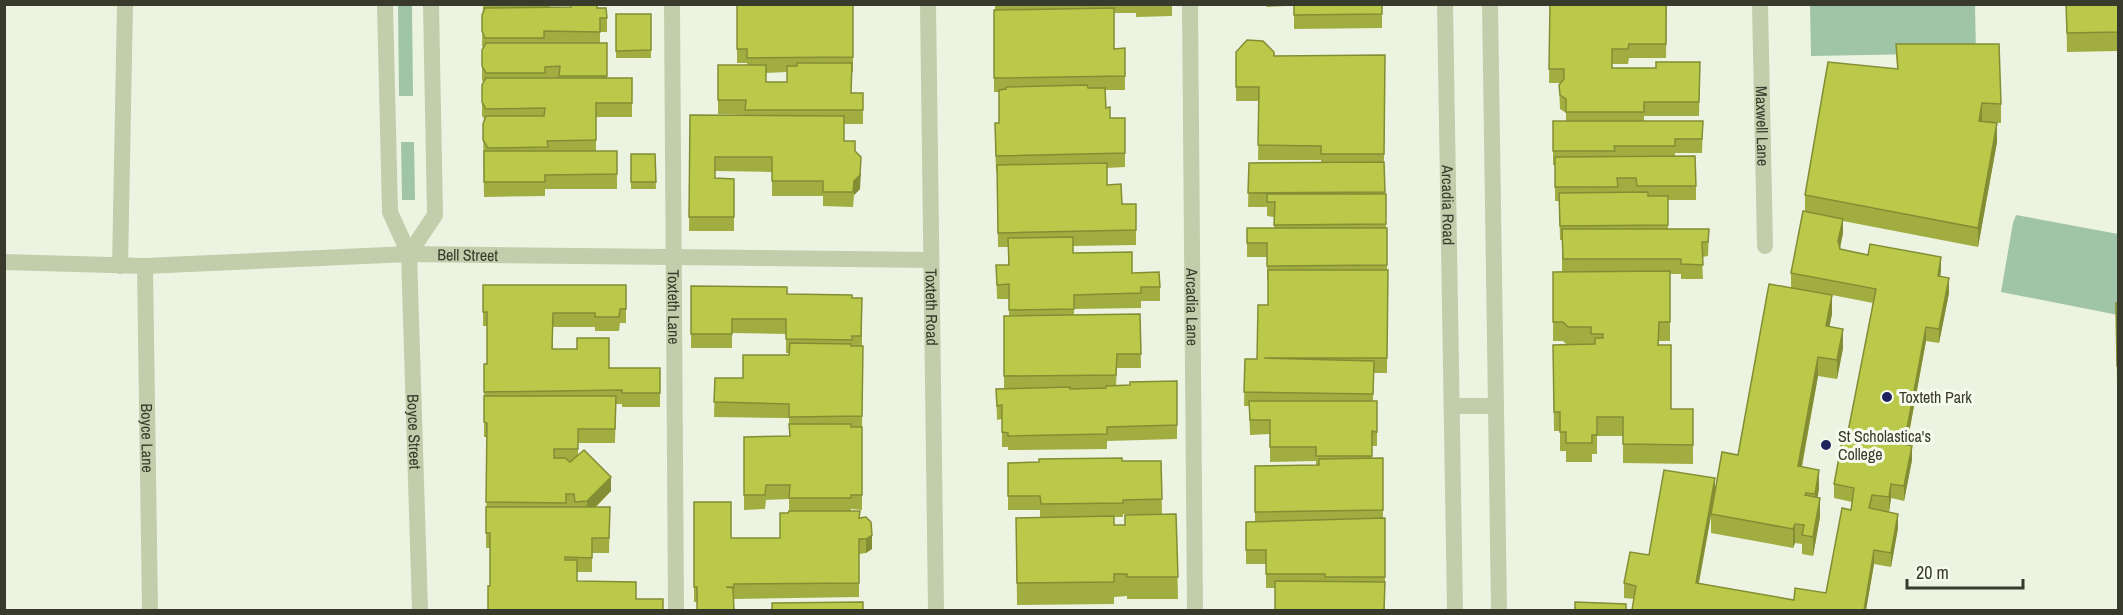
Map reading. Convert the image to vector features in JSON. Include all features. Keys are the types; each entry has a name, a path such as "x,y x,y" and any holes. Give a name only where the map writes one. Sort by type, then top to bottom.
{"street":[{"path":"120,266 125,4"},
{"name":"Boyce Street","path":"385,4 390,212 409,254 420,610"},
{"path":"409,254 435,215 431,4"},
{"name":"Toxteth Lane","path":"672,4 676,610"},
{"name":"Toxteth Road","path":"927,4 936,610"},
{"name":"Arcadia Lane","path":"1190,4 1195,610"},
{"name":"Arcadia Road","path":"1445,4 1455,610"},
{"path":"1490,4 1499,610"},
{"name":"Maxwell Lane","path":"1760,4 1765,246"},
{"name":"Bell Street","path":"4,262 145,266 409,254 931,260"},
{"name":"Boyce Lane","path":"145,266 150,610"},
{"path":"1452,406 1496,406"}],"green space":[{"path":"398,5 412,5 413,96 399,96"},
{"path":"1810,5 1975,5 1976,53 1811,56"},
{"path":"401,142 414,142 415,200 402,200"},
{"path":"2016,215 2118,234 2118,315 2001,292"}],"building":[{"path":"571,4 597,4 597,8 606,8 607,18 600,18 600,32 544,31 544,38 485,38 482,31 482,15 485,8 571,7"},
{"path":"737,4 853,4 853,57 747,58 747,49 737,49"},
{"path":"1294,4 1382,4 1382,14 1294,15"},
{"path":"1550,4 1666,4 1666,44 1629,44 1628,49 1612,49 1612,68 1656,68 1656,62 1700,62 1699,102 1644,102 1644,112 1566,112 1566,99 1560,95 1559,85 1564,79 1564,69 1549,69"},
{"path":"2066,4 2118,4 2118,32 2067,33"},
{"path":"1114,8 1114,49 1125,48 1125,76 994,78 994,10"},
{"path":"616,14 651,14 651,50 616,51"},
{"path":"1247,40 1263,41 1274,52 1274,56 1385,55 1384,154 1321,154 1321,146 1258,145 1259,87 1236,87 1236,52"},
{"path":"486,43 607,43 607,76 559,76 560,66 545,67 545,73 486,73 482,66 482,50"},
{"path":"1896,44 1999,44 2001,104 1982,103 1979,121 1997,123 1978,228 1805,195 1828,62 1898,69"},
{"path":"797,63 852,63 851,93 863,93 863,110 745,110 746,100 718,100 718,65 766,65 766,82 787,82 787,66 797,66"},
{"path":"486,78 632,78 632,103 596,103 596,140 547,141 548,147 488,148 483,140 483,124 486,116 544,116 545,108 486,109 482,102 482,85"},
{"path":"1087,85 1088,88 1105,88 1106,108 1110,107 1110,118 1125,118 1125,153 996,156 995,123 999,123 999,90 1006,89 1006,87"},
{"path":"690,115 844,116 844,141 855,141 855,151 861,157 860,175 854,181 853,192 823,192 823,181 772,181 772,157 715,157 715,178 734,179 734,217 689,217"},
{"path":"1553,121 1703,121 1702,139 1675,139 1675,146 1614,146 1615,151 1553,151"},
{"path":"484,151 617,151 617,174 545,175 545,182 484,182"},
{"path":"631,154 655,154 656,182 631,182"},
{"path":"1695,156 1696,186 1637,186 1636,178 1617,178 1618,187 1555,187 1555,157"},
{"path":"1384,162 1385,192 1248,193 1249,163"},
{"path":"1107,163 1107,185 1121,184 1122,204 1136,204 1136,230 998,233 997,165"},
{"path":"1648,192 1648,196 1668,196 1668,225 1560,226 1559,193"},
{"path":"1267,194 1386,194 1386,224 1274,225 1275,202 1267,202"},
{"name":"Toxteth Park","path":"1803,211 1843,219 1838,241 1840,249 1868,255 1870,244 1941,257 1938,276 1949,278 1939,329 1926,327 1904,444 1912,446 1904,486 1891,484 1889,497 1872,495 1869,508 1898,514 1891,553 1874,550 1864,610 1632,610 1636,586 1624,583 1630,552 1649,555 1664,470 1715,478 1696,583 1794,600 1795,588 1826,593 1842,508 1851,510 1854,488 1834,484 1843,436 1847,437 1876,289 1791,273"},
{"path":"1247,228 1387,228 1387,265 1267,266 1267,243 1247,243"},
{"path":"1562,229 1709,229 1708,242 1702,242 1703,265 1681,264 1681,259 1563,259"},
{"path":"1073,237 1073,253 1132,252 1132,273 1159,272 1160,287 1141,287 1141,293 1074,295 1074,309 1009,310 1009,284 997,285 996,265 1009,265 1008,238"},
{"path":"1268,270 1388,270 1387,358 1264,358 1374,361 1373,394 1244,392 1245,359 1257,359 1258,305 1268,305"},
{"path":"1670,271 1670,322 1659,322 1658,345 1671,345 1671,409 1693,409 1693,445 1623,444 1623,417 1597,417 1597,435 1592,435 1592,443 1566,443 1566,432 1560,432 1560,412 1554,412 1553,345 1595,344 1595,338 1603,338 1603,334 1591,334 1591,327 1568,327 1563,322 1553,322 1553,272"},
{"path":"1769,284 1832,295 1826,326 1843,329 1837,360 1818,357 1798,466 1819,470 1815,494 1806,493 1805,495 1820,498 1813,537 1802,535 1804,525 1795,524 1793,529 1711,514 1722,452 1738,455"},
{"path":"483,285 626,285 626,309 620,309 619,317 595,317 595,313 553,313 552,349 577,349 577,338 609,338 609,368 660,368 660,393 622,393 622,390 484,392 484,364 487,364 487,312 483,312"},
{"path":"691,286 787,287 787,294 852,295 852,298 862,298 861,336 852,336 852,340 786,339 786,319 732,319 732,334 691,334"},
{"path":"2116,303 2118,303 2118,366 2117,366"},
{"path":"1140,314 1141,354 1117,354 1116,375 1004,376 1004,316"},
{"path":"790,343 863,346 862,416 789,417 789,404 714,402 715,378 743,378 743,355 789,355"},
{"path":"1177,381 1177,425 1107,427 1107,434 1008,436 1008,433 1002,432 1002,405 997,406 996,389 1106,388 1106,386 1130,385 1130,382"},
{"path":"484,396 616,396 615,429 578,429 578,449 554,449 554,458 565,458 570,462 584,450 611,477 587,501 575,502 574,494 566,494 566,503 486,502 487,423 484,422"},
{"path":"1249,401 1377,401 1377,432 1372,431 1372,456 1316,456 1316,447 1270,447 1270,420 1250,420"},
{"path":"789,424 851,424 851,427 862,427 862,495 851,495 851,498 789,498 790,485 766,485 765,495 744,495 744,437 790,436"},
{"path":"1122,458 1122,461 1161,461 1162,499 1123,500 1123,503 1041,504 1040,496 1008,496 1008,463 1039,462 1039,459"},
{"path":"1383,458 1383,510 1255,512 1255,466 1319,465 1319,459"},
{"path":"694,502 731,502 731,538 780,538 780,513 789,511 860,511 859,518 866,517 871,522 872,535 866,539 859,539 859,583 734,584 734,587 726,587 733,588 734,610 697,610 697,587 694,587"},
{"path":"486,507 610,507 609,538 592,538 592,558 565,557 565,560 577,560 577,581 636,582 636,599 663,599 663,610 488,610 490,533 486,533"},
{"path":"1176,514 1178,577 1127,577 1127,574 1114,574 1114,582 1017,583 1016,518 1114,516 1114,525 1125,525 1125,515"},
{"path":"1385,518 1385,577 1266,574 1266,550 1246,550 1246,522"},
{"path":"1275,581 1385,582 1384,610 1275,610"},
{"path":"863,602 863,610 772,610 772,603"},
{"path":"1575,602 1626,604 1626,610 1575,610"}],"place":[{"name":"Toxteth Park","path":"1887,397"},
{"name":"St Scholastica's College","path":"1826,445"}]}
